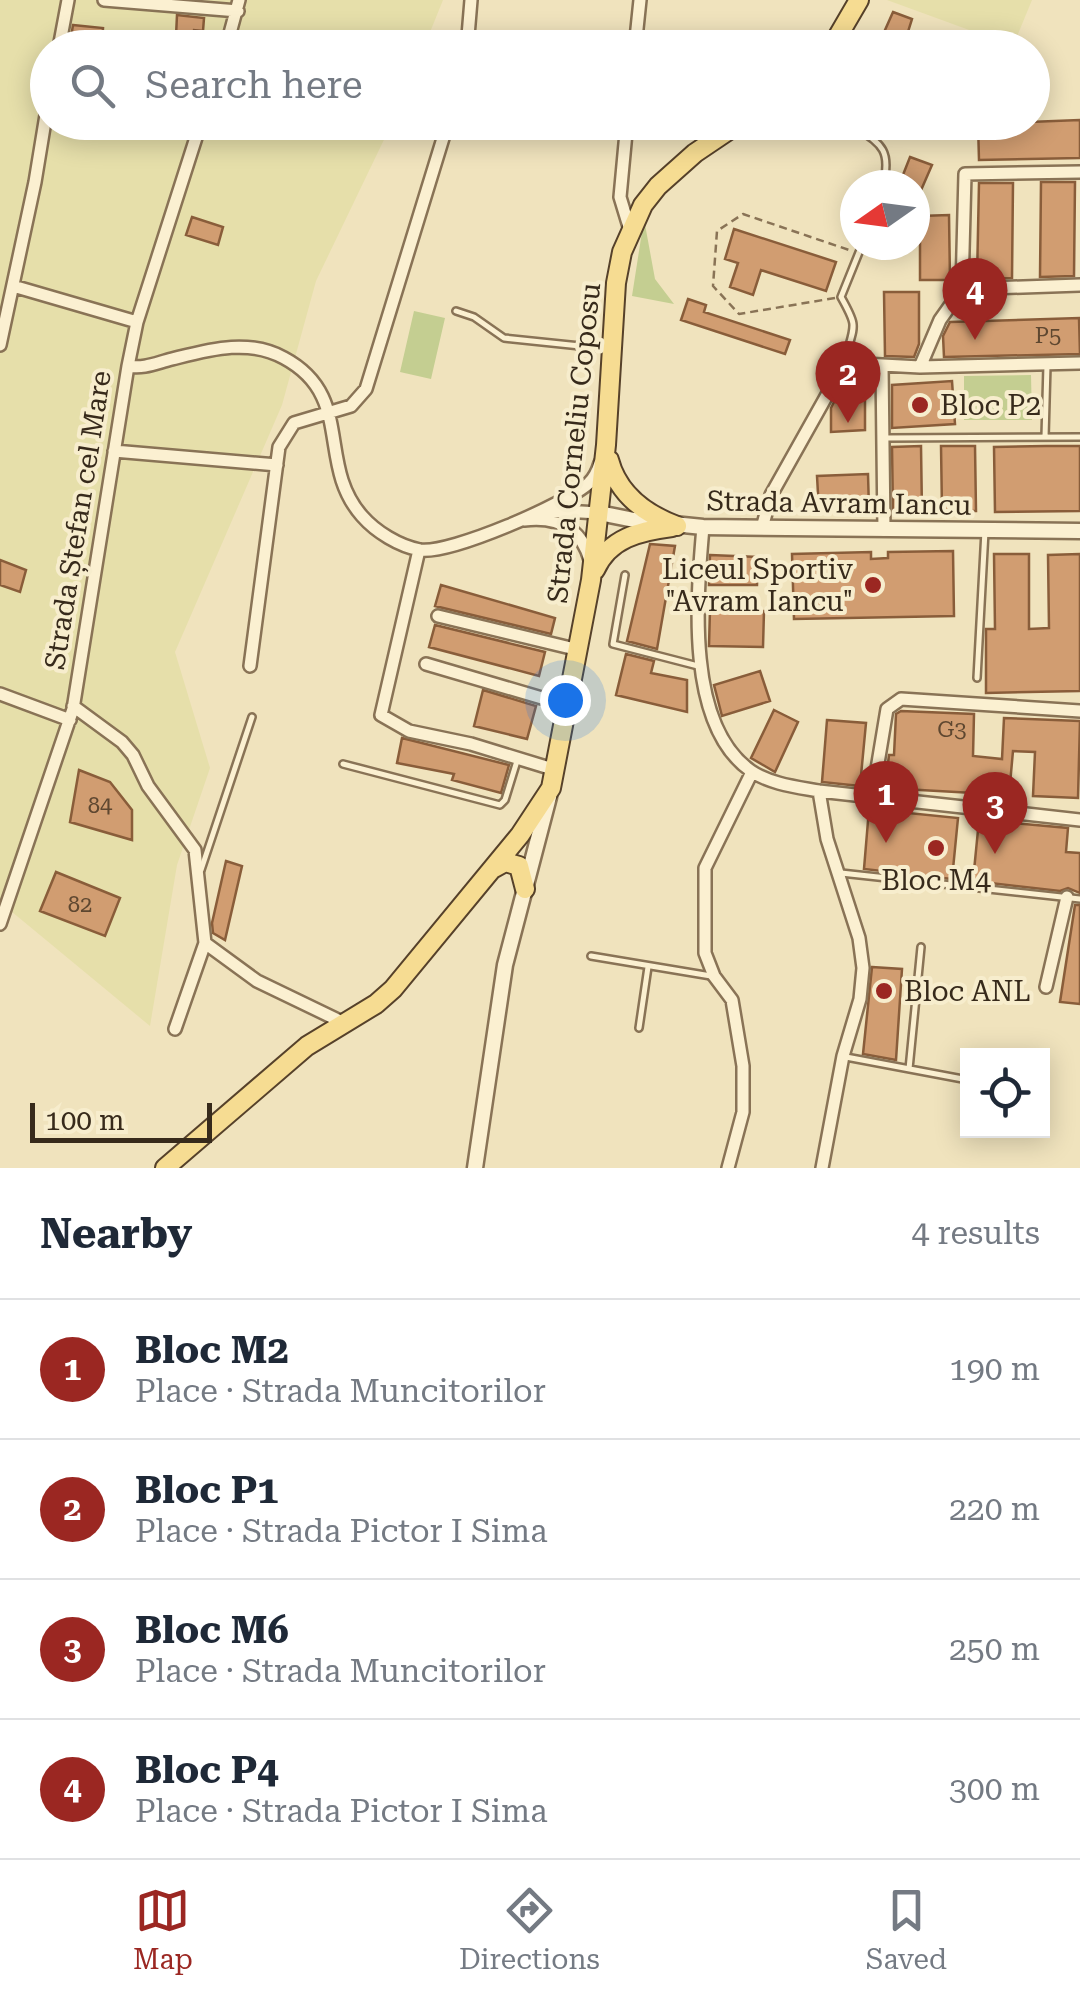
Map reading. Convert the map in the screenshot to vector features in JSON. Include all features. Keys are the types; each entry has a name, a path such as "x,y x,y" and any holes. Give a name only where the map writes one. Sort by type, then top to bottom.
{"main road":[{"path":"842,30 859,0"},
{"name":"Strada Corneliu Coposu","path":"554,779 591,580 606,444 616,283 630,230 643,204 676,168 715,140"},
{"path":"606,444 613,476 622,489 644,510 677,526"},
{"path":"591,580 606,550 618,542 650,530 677,526"},
{"path":"165,1168 290,1060 393,989 528,825 554,779"},
{"path":"494,869 505,862 519,866 525,889"}],"street":[{"path":"62,30 68,0"},
{"path":"104,0 239,6 232,30"},
{"path":"468,30 471,0"},
{"path":"637,30 640,0"},
{"path":"0,345 41,140"},
{"name":"Strada Ștefan cel Mare","path":"0,924 71,713 128,366 195,140"},
{"path":"250,666 279,447 294,423 351,406 366,389 442,140"},
{"path":"626,140 620,197 630,230"},
{"path":"920,367 940,320 962,289 965,174 1080,172"},
{"path":"962,289 1080,285"},
{"path":"13,286 138,322"},
{"path":"128,366 145,368 216,348 258,349 279,355 300,368 324,396 338,470 361,516 395,542 419,550 467,544 590,482 606,444"},
{"path":"762,528 771,495 845,363 920,367 1080,363"},
{"path":"882,366 884,530"},
{"path":"114,451 277,465"},
{"path":"515,522 563,511 599,513"},
{"name":"Strada Avram Iancu","path":"599,513 703,527 1080,531"},
{"path":"515,522 552,520 574,530 586,548 591,580"},
{"path":"703,527 697,600 701,667 718,728 752,772 818,792 1080,820"},
{"path":"419,550 381,715 409,731 518,758 554,779"},
{"path":"438,616 579,650"},
{"path":"426,664 569,706"},
{"path":"0,694 71,713 105,728 133,755 148,786 190,839 200,873 205,943 175,1029"},
{"path":"872,798 887,710 893,702 901,699 1080,711"},
{"path":"728,1168 744,1112 743,1066 732,1000 714,976 705,953 705,868 752,772"},
{"name":"Strada Corneliu Coposu","path":"474,1168 505,965 554,779"},
{"path":"818,792 826,839 859,938 863,968 860,1000 843,1056 822,1168"},
{"path":"1046,987 1074,898"},
{"path":"205,943 257,981 342,1022"}],"lane":[{"path":"871,140 886,152 886,170"},
{"path":"845,363 854,315 841,296 856,260"},
{"path":"456,312 474,317 504,338 612,349"},
{"path":"1045,437 1047,363"},
{"path":"884,438 1080,437"},
{"path":"978,678 985,530"},
{"path":"626,574 613,644 701,667"},
{"path":"200,873 252,717"},
{"path":"343,764 500,806 506,800 518,758"},
{"path":"838,873 1074,898"},
{"path":"909,1069 921,947"},
{"path":"591,956 714,976"},
{"path":"639,1028 648,965"},
{"path":"843,1056 960,1079"}],"path":[{"path":"840,243 743,214 717,230 713,286 739,314 841,296"}],"shaded area":[{"path":"0,0 443,0 431,30 30,30 30,140 384,140 316,281 282,405 175,652 210,768 177,865 150,1026 0,902"},
{"path":"887,0 1032,0 1020,30 969,30"}],"green space":[{"path":"644,219 655,279 674,304 632,296"},
{"path":"414,311 445,318 431,379 400,372"},
{"path":"1031,375 1032,420 964,420 964,376"}],"building":[{"path":"893,12 912,19 909,30 885,30"},
{"path":"177,15 204,18 203,30 176,30"},
{"path":"73,25 103,28 103,30 72,30"},
{"path":"1080,120 1080,158 979,160 978,140 1050,140 1050,121"},
{"path":"910,157 932,165 930,170 905,170"},
{"path":"1041,182 1075,182 1074,276 1040,277"},
{"path":"979,183 1013,183 1012,278 977,279"},
{"path":"949,215 950,280 920,280 920,260 930,260 930,216"},
{"path":"192,217 223,227 218,245 186,235"},
{"path":"734,229 836,262 826,291 761,270 753,295 730,287 738,263 725,259"},
{"path":"884,292 919,292 919,344 914,357 885,356"},
{"path":"688,299 706,305 704,312 790,340 785,354 681,320"},
{"path":"1079,318 1080,354 944,357 943,336 950,322"},
{"name":"Bloc P2","path":"952,381 955,424 892,428 892,385"},
{"path":"840,390 865,390 865,430 831,432 831,408"},
{"path":"921,446 922,512 893,512 892,447"},
{"path":"941,446 975,446 976,511 942,511"},
{"path":"1080,446 1080,511 995,512 994,447"},
{"path":"868,474 869,509 819,511 817,476"},
{"path":"650,544 675,546 657,649 627,641"},
{"name":"Liceul Sportiv \"Avram Iancu\"","path":"953,551 954,616 794,619 792,554 871,552 871,559 888,558 888,552"},
{"path":"994,554 1029,554 1029,629 1049,628 1048,555 1080,554 1080,691 986,693 986,629 995,629"},
{"path":"710,555 758,557 757,585 709,585"},
{"path":"0,560 26,570 20,592 0,585"},
{"path":"441,585 555,618 551,634 435,606"},
{"path":"710,610 764,611 763,647 709,646"},
{"path":"435,625 545,652 539,676 429,647"},
{"path":"626,654 654,661 651,673 687,680 687,712 616,695"},
{"path":"760,671 770,701 722,716 714,685"},
{"path":"483,690 536,706 527,739 474,726"},
{"path":"774,710 798,722 775,772 751,758"},
{"path":"896,714 974,714 973,756 1002,759 1004,718 1080,721 1078,798 1033,796 1035,752 1013,751 1009,795 885,788 889,755 894,755"},
{"path":"827,720 866,723 860,786 822,782"},
{"path":"402,738 509,765 501,793 452,780 454,774 397,763"},
{"path":"79,770 110,782 132,810 132,840 70,822"},
{"path":"869,809 958,818 952,879 864,869"},
{"path":"979,820 1068,828 1066,852 1080,853 1080,893 1068,888 1060,891 973,881"},
{"path":"226,861 242,866 225,940 213,933 212,923"},
{"path":"56,872 120,898 105,936 40,911"},
{"path":"1075,905 1080,905 1080,1004 1060,1002"},
{"path":"872,967 902,969 896,1060 863,1054"}],"place":[{"name":"Bloc P4","path":"975,340"},
{"name":"Bloc P2","path":"920,405"},
{"name":"Bloc P1","path":"848,423"},
{"name":"Liceul Sportiv \"Avram Iancu\"","path":"873,585"},
{"name":"Bloc M2","path":"886,843"},
{"name":"Bloc M4","path":"936,848"},
{"name":"Bloc M6","path":"995,854"},
{"name":"Bloc ANL","path":"884,991"}]}
